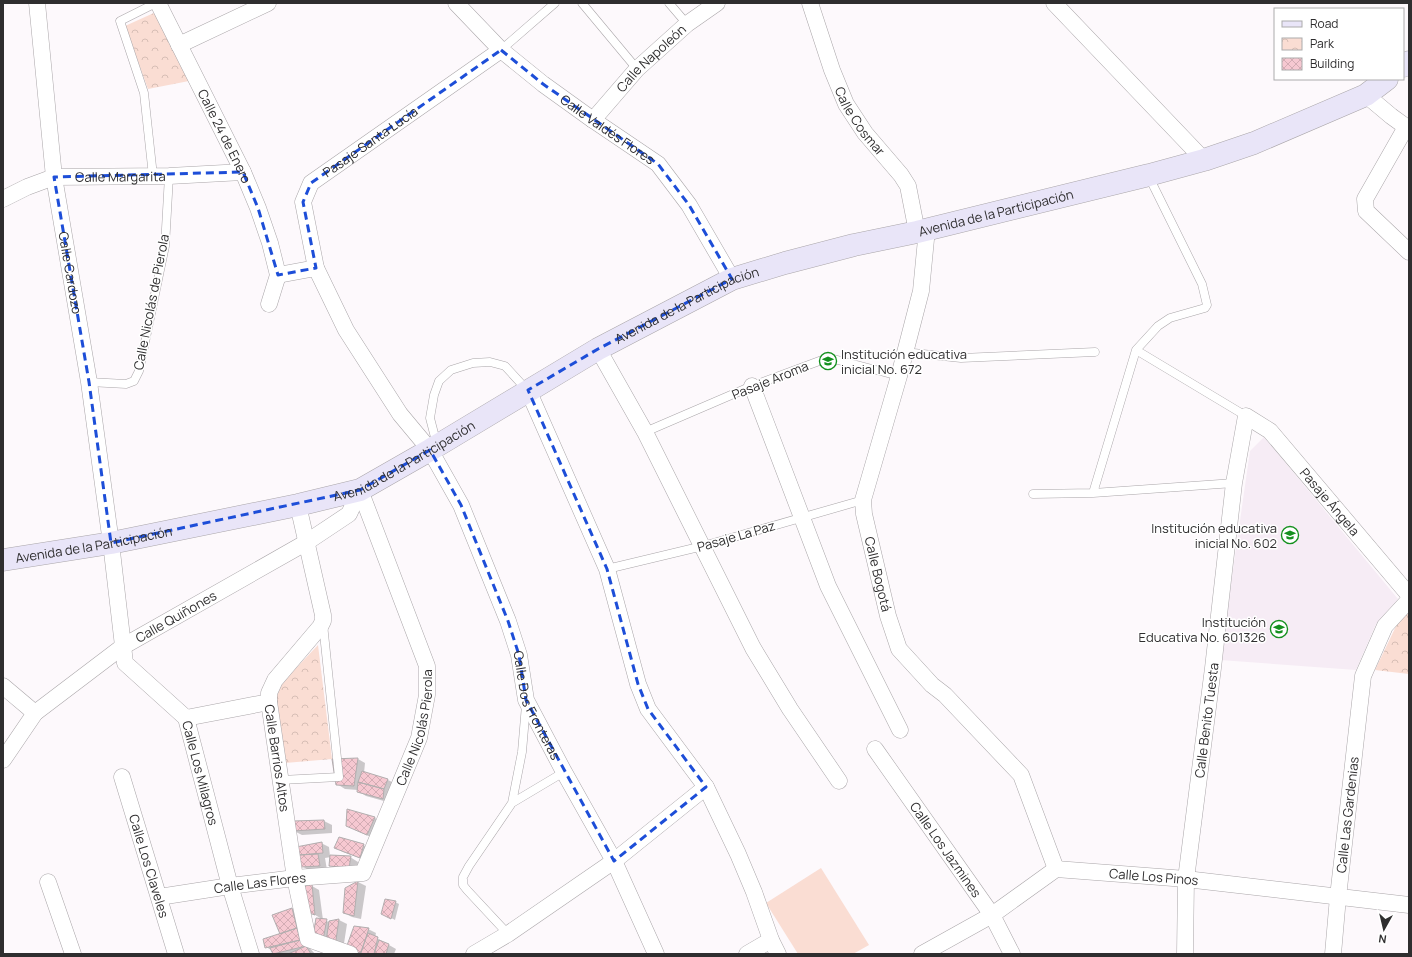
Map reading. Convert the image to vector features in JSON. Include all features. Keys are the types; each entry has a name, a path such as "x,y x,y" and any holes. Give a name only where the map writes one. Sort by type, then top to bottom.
{"main road":[{"name":"Avenida de la Participación","path":"3,560 111,543 298,505 360,490 598,349 732,278 785,263 922,231 1204,160 1254,143 1366,95 1386,80"}],"street":[{"name":"Calle Cardozo","path":"37,3 54,177 89,382 111,543"},
{"name":"Calle 24 de Enero","path":"157,3 243,172 261,215 278,275"},
{"path":"179,45 268,3"},
{"name":"Calle Valdés Flores","path":"456,3 501,50 543,84 658,164 689,205 732,278"},
{"name":"Calle Napoleón","path":"593,120 637,69 687,24 716,3"},
{"name":"Calle Cosmar","path":"810,3 832,70 846,104 865,133 901,175 908,186 922,231"},
{"path":"1054,3 1204,160"},
{"name":"Pasaje Santa Lucía","path":"316,268 303,202 311,183 501,50"},
{"path":"1366,95 1408,128 1365,199 1364,206 1366,210 1409,252"},
{"name":"Calle Margarita","path":"3,199 54,177 161,176 243,172"},
{"name":"Calle Bogotá","path":"922,231 921,291 899,376 863,500 864,514 886,609 899,649 932,685 945,695 1021,775 1056,869"},
{"path":"269,304 278,275 316,268 346,330 400,414 434,447"},
{"path":"598,349 646,432 753,648 790,708 839,781"},
{"path":"752,386 828,586 900,730"},
{"path":"528,390 607,569 638,684 648,709 706,787 738,854 754,892 775,947 747,954"},
{"name":"Calle Benito Tuesta","path":"1185,954 1186,879 1213,668 1234,483 1246,416"},
{"name":"Pasaje Ángela","path":"1246,416 1270,431 1409,595"},
{"name":"Calle Dos Fronteras","path":"434,447 461,505 508,621 519,655 526,700 614,861 656,954"},
{"name":"Calle Quiñones","path":"3,760 35,713 122,648 307,542 349,514 360,490"},
{"name":"Calle Nicolás Pierola","path":"360,490 427,666 427,696 419,738 363,873"},
{"path":"298,505 323,615 323,621"},
{"name":"Calle Los Milagros","path":"111,543 122,648 125,663 186,718 230,886 252,954"},
{"name":"Calle Las Gardenias","path":"1333,954 1363,676 1385,626 1409,600"},
{"name":"Calle Barrios Altos","path":"323,621 320,628 275,680 269,693 269,702 295,878 308,939 350,954"},
{"path":"3,686 35,713"},
{"path":"186,718 269,702"},
{"name":"Calle Los Jazmines","path":"875,749 992,915 1012,954"},
{"name":"Calle Los Claveles","path":"122,777 176,954"},
{"path":"474,954 508,934 614,861 706,787"},
{"path":"922,954 992,915 1056,869"},
{"name":"Calle Los Pinos","path":"1056,869 1186,879 1409,905"},
{"name":"Calle Las Flores","path":"159,897 295,878 363,873"},
{"path":"48,882 73,954"}],"lane":[{"name":"Calle Nicolás de Pierola","path":"89,382 126,384 134,381 139,371 165,246 161,176 144,93 120,21 157,3"},
{"path":"501,50 555,3"},
{"path":"582,3 637,69"},
{"path":"669,3 687,24"},
{"path":"1093,493 1136,350 1158,326 1170,318 1205,308 1207,305 1202,284 1148,175"},
{"path":"1136,350 1246,416"},
{"path":"904,352 961,358 1095,352"},
{"name":"Pasaje Aroma","path":"646,432 752,386 830,358 899,376"},
{"path":"434,447 430,418 434,396 439,381 451,370 473,363 490,362 505,366 528,390"},
{"path":"1033,494 1093,493 1234,483"},
{"name":"Pasaje La Paz","path":"607,569 703,546 863,500"},
{"path":"281,780 339,776 323,621"},
{"path":"508,934 463,886 463,877 512,803 522,752 526,700"},
{"path":"512,803 564,772"}],"highlighted area":[{"path":"501,50 543,84 658,164 689,205 732,279 598,349 528,390 607,569 638,684 648,709 706,787 614,861 526,700 519,655 508,621 461,505 430,450 360,490 111,543 89,382 54,177 243,172 258,208 278,275 316,268 303,202 311,183"}],"shaded area":[{"path":"1264,437 1398,599 1376,624 1356,670 1220,660 1250,451"}],"green space":[{"path":"156,12 189,81 148,89 125,26"},
{"path":"1409,612 1409,674 1375,670 1398,622"},
{"path":"318,645 332,759 285,763 276,700 280,685"},
{"path":"821,868 869,945 853,954 798,954 766,903"}],"building":[{"path":"358,758 354,786 336,785 332,759"},
{"path":"362,771 388,779 384,789 358,782"},
{"path":"358,782 384,789 383,799 357,792"},
{"path":"347,809 375,817 367,835 346,826"},
{"path":"324,820 325,829 293,831 293,821"},
{"path":"339,837 364,844 360,858 334,848"},
{"path":"322,842 323,853 299,855 296,847"},
{"path":"318,854 320,866 301,867 299,855"},
{"path":"330,855 351,856 349,868 329,866"},
{"path":"358,881 354,916 343,913 345,888"},
{"path":"312,884 315,915 309,913 302,887"},
{"path":"385,899 396,901 391,919 381,914"},
{"path":"292,908 297,928 280,934 272,915"},
{"path":"316,918 327,919 323,940 313,936"},
{"path":"339,919 335,947 326,942 329,921"},
{"path":"354,926 369,928 361,953 345,951"},
{"path":"297,928 300,940 265,948 263,939"},
{"path":"368,933 378,937 374,954 360,954"},
{"path":"300,940 306,946 273,954 270,948"},
{"path":"379,940 389,944 386,954 374,954"},
{"path":"306,946 311,954 288,954"}],"place":[{"name":"Institución educativa inicial No. 672","path":"828,361"},
{"name":"Institución educativa inicial No. 602","path":"1290,535"},
{"name":"Institución Educativa No. 601326","path":"1279,629"}]}
